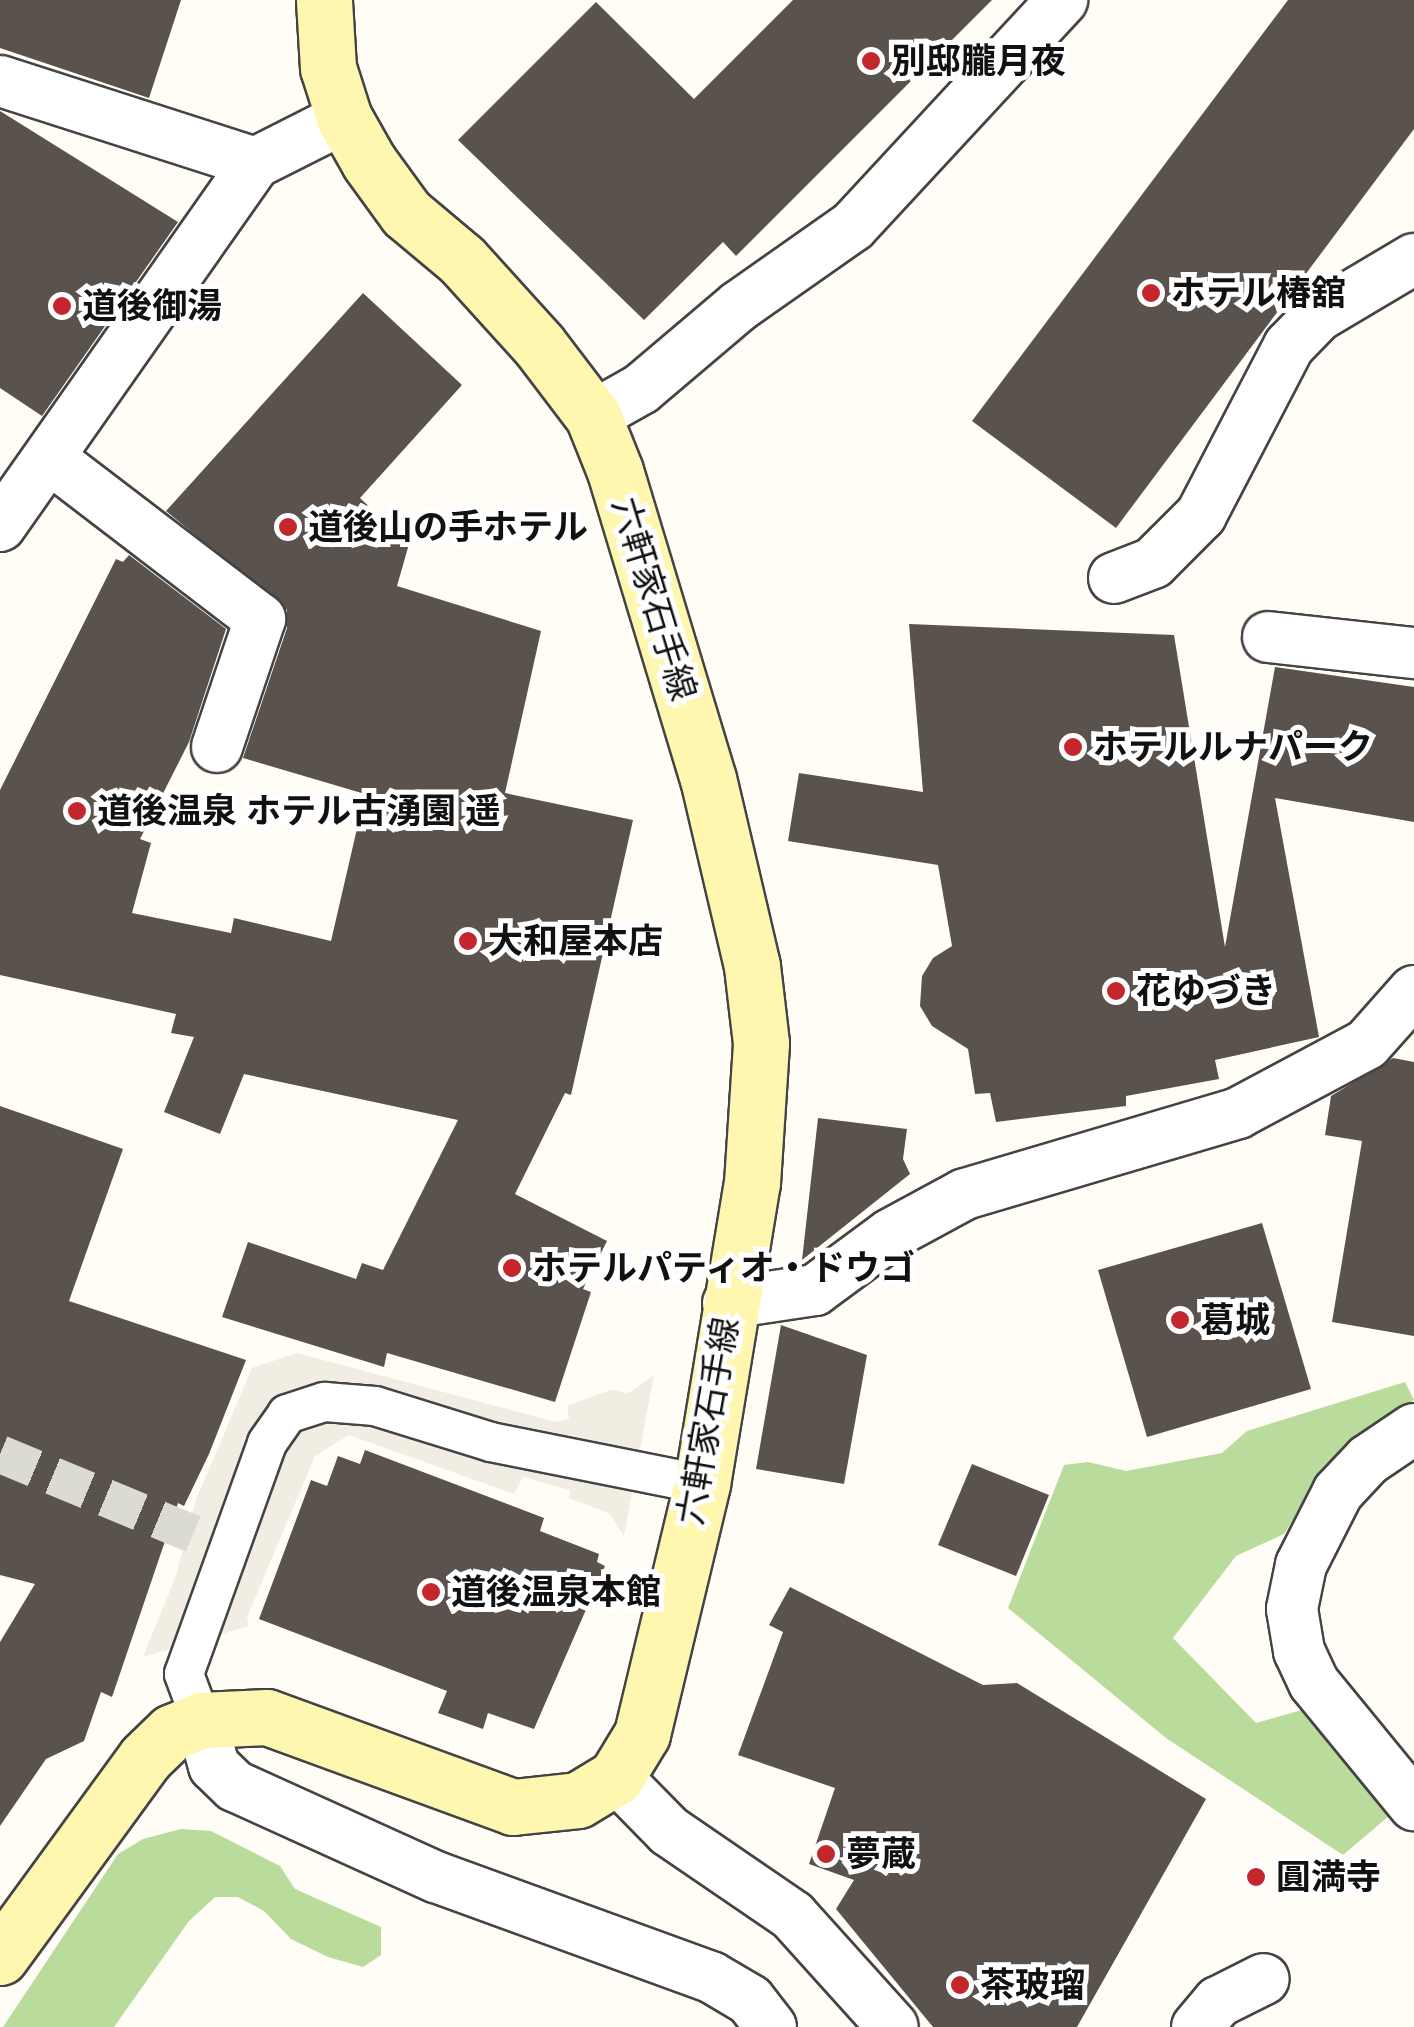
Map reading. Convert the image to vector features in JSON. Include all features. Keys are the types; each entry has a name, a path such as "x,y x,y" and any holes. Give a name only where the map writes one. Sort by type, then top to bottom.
{"main road":[{"name":"六軒家石手線","path":"324,0 328,68 344,118 406,213 500,297 593,416 708,779 752,966 761,1043 758,1120 702,1484 642,1734 616,1777"},
{"path":"0,1957 145,1758 172,1732 201,1720 267,1717 513,1808 578,1800 616,1777"}],"street":[{"path":"593,416 640,389 739,306 853,226 1062,0"},
{"path":"0,82 255,163"},
{"path":"0,526 52,460 255,163 344,118"},
{"path":"1114,578 1153,564 1200,515 1289,346 1318,316 1414,259"},
{"path":"52,460 260,619 218,747"},
{"path":"1268,636 1414,654"},
{"path":"728,1303 815,1290 903,1226 964,1194 1238,1113 1367,1044 1414,990"},
{"path":"702,1484 491,1442 376,1406 324,1402 287,1414 267,1443 184,1674 214,1766 236,1786 436,1876 710,1977 750,2000 772,2027"},
{"path":"1414,1429 1368,1460 1338,1492 1301,1565 1292,1609 1298,1651 1314,1682 1414,1804"},
{"path":"616,1777 669,1831 793,1916 893,2027"},
{"path":"1197,2027 1218,2002 1264,1979"}],"green space":[{"path":"1405,1382 1414,1400 1351,1445 1316,1483 1284,1534 1236,1556 1173,1638 1256,1723 1316,1706 1396,1810 1343,1855 1166,1738 1008,1608 1064,1465 1088,1462 1126,1471 1222,1453 1247,1431"},
{"path":"181,1829 211,1831 280,1866 295,1889 381,1927 381,1955 363,1967 328,1957 291,1939 264,1911 238,1897 215,1897 189,1921 114,2027 3,2027 118,1854 143,1839"}],"shaded area":[{"path":"297,1353 556,1422 569,1419 567,1406 613,1389 627,1394 654,1375 624,1536 610,1514 569,1498 570,1490 523,1477 514,1494 349,1435 315,1456 247,1617 249,1626 143,1657 176,1576 195,1502 252,1368"}],"building":[{"path":"0,0 181,0 149,98 0,48"},
{"path":"793,0 992,0 736,256 723,242 644,320 458,140 596,2 694,99"},
{"path":"1288,0 1414,0 1414,129 1116,528 972,421"},
{"name":"道後御湯","path":"0,111 178,222 42,416 0,388"},
{"path":"363,293 462,385 360,498 409,544 397,586 541,631 505,793 633,820 571,1095 565,1093 515,1194 607,1241 583,1289 591,1292 555,1402 387,1353 384,1367 222,1317 248,1242 356,1279 362,1263 383,1270 458,1120 244,1074 220,1134 164,1112 194,1037 171,1033 176,1014 0,975 0,790 116,559 123,562 129,555 226,629 189,742 140,839 151,843 132,913 231,933 234,918 331,941 365,794 243,758 287,628 287,610 166,511"},
{"path":"909,624 1174,635 1225,947 1275,667 1414,687 1414,822 1275,798 1319,1037 1215,1060 1219,1079 1126,1096 1126,1106 996,1122 990,1093 975,1094 968,1049 932,1026 920,1006 922,976 933,958 952,946 938,865 788,841 799,773 923,792"},
{"path":"1393,1058 1414,1062 1414,1336 1332,1322 1362,1141 1325,1135 1331,1096"},
{"path":"0,1106 123,1149 69,1301 246,1360 209,1454 184,1506 178,1503 112,1697 101,1692 84,1741 46,1759 0,1826 0,1642 35,1584 0,1575"},
{"path":"818,1118 907,1129 903,1159 910,1174 802,1260"},
{"path":"1262,1223 1311,1389 1147,1437 1098,1270"},
{"path":"781,1325 867,1355 844,1484 756,1469"},
{"name":"道後温泉本館","path":"365,1450 544,1518 540,1531 599,1554 597,1562 605,1566 534,1729 488,1713 483,1729 438,1713 447,1691 259,1619 311,1480 327,1486 338,1456 360,1464"},
{"path":"972,1464 1049,1495 1016,1576 938,1545"},
{"path":"790,1587 983,1685 1017,1683 1206,1799 1077,2027 933,2027 836,1909 854,1880 809,1864 835,1788 738,1755 783,1632 769,1625"}],"tunnel":[{"path":"0,1454 227,1548"}],"place":[{"name":"別邸朧月夜","path":"871,61"},
{"name":"ホテル椿舘","path":"1151,293"},
{"name":"道後御湯","path":"62,306"},
{"name":"道後山の手ホテル","path":"288,527"},
{"name":"ホテルルナパーク","path":"1073,747"},
{"name":"道後温泉 ホテル古湧園 遥","path":"77,811"},
{"name":"大和屋本店","path":"468,941"},
{"name":"花ゆづき","path":"1116,991"},
{"name":"ホテルパティオ・ドウゴ","path":"512,1268"},
{"name":"葛城","path":"1180,1320"},
{"name":"道後温泉本館","path":"431,1592"},
{"name":"夢蔵","path":"826,1854"},
{"name":"圓満寺","path":"1256,1877"},
{"name":"茶玻瑠","path":"960,1985"}]}
